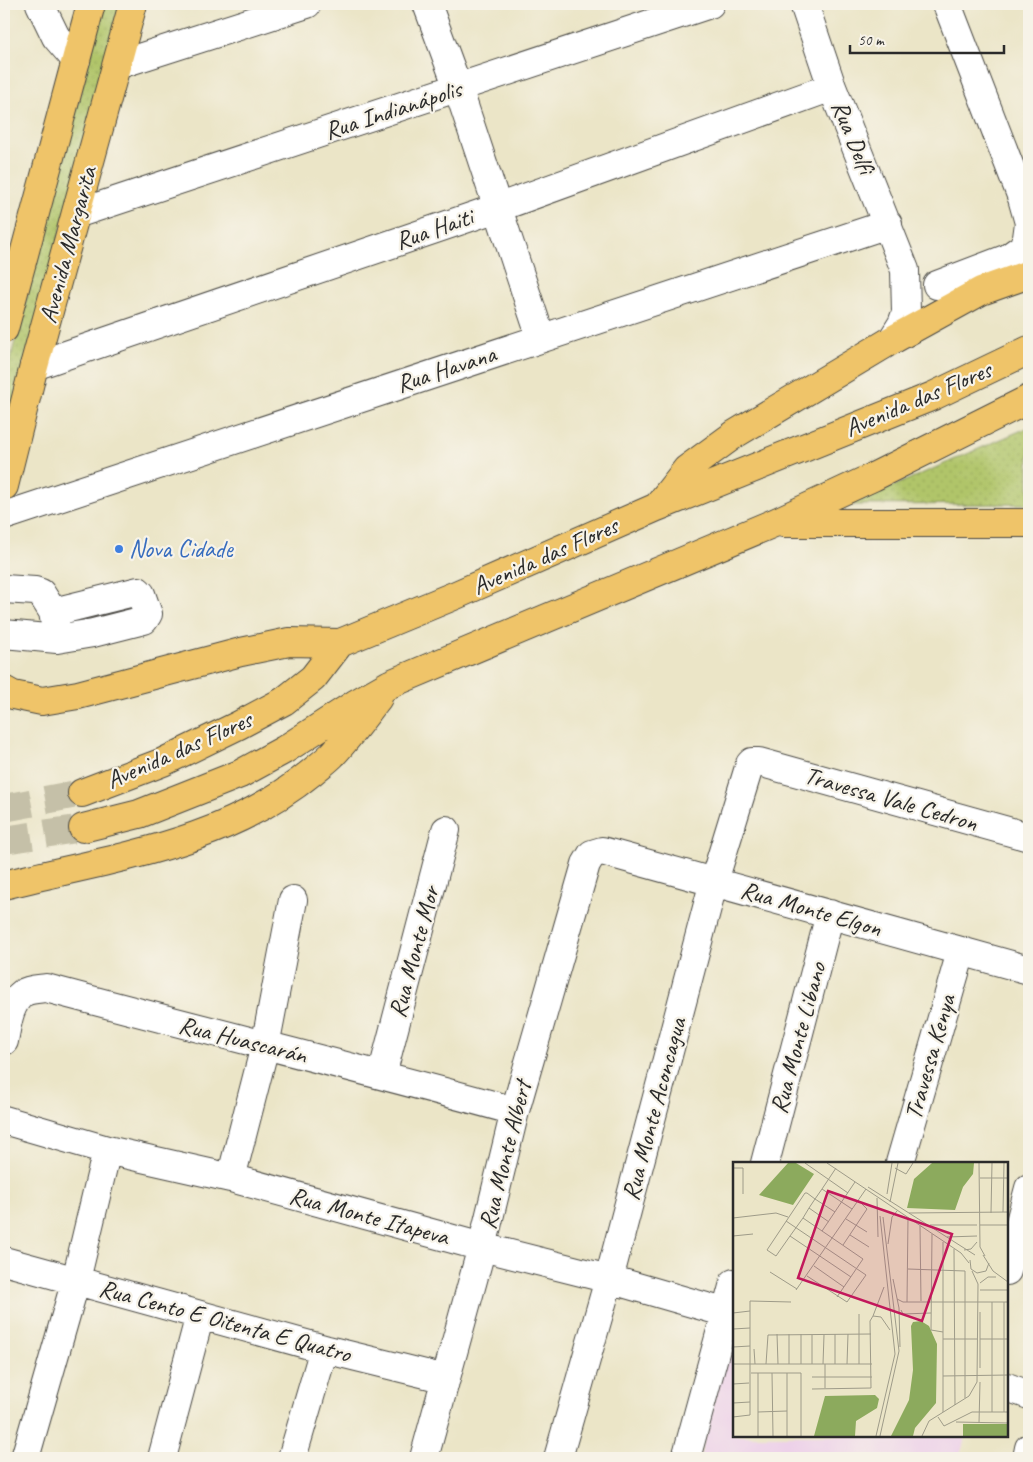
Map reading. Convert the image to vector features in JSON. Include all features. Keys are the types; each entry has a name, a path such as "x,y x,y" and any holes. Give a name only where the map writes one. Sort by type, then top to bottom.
{"main road":[{"name":"Avenida Margarita","path":"6,307 91,4"},
{"name":"Avenida Margarita","path":"4,486 34,366 134,4"},
{"path":"657,507 687,469 727,440 892,340 981,291 1029,274"},
{"name":"Avenida das Flores","path":"82,793 163,762 284,701 313,678 340,643 456,596 657,507 933,396 1029,350"},
{"name":"Avenida das Flores","path":"83,828 139,814 240,774 284,750 355,704 390,684 774,523 873,477 1029,399"},
{"path":"774,523 1029,523"},
{"path":"4,690 13,695 42,702 78,695 241,652 288,642 340,643"},
{"path":"4,884 161,848 223,826 250,813 300,782 332,755 390,684"}],"street":[{"path":"40,4 56,37 76,60"},
{"path":"117,65 306,4"},
{"path":"427,4 458,88 541,338"},
{"name":"Rua Indianápolis","path":"76,214 710,4"},
{"name":"Rua Delfi","path":"804,4 832,87 905,270 906,313 902,324 892,340"},
{"path":"937,285 1008,258 1016,253 1026,245 1029,223 1022,198 947,4"},
{"name":"Rua Haiti","path":"34,366 497,208 832,87"},
{"name":"Rua Havana","path":"4,516 888,224"},
{"path":"905,270 937,285 981,291"},
{"path":"4,589 42,593 53,612 57,639"},
{"path":"4,634 57,639 93,633 144,620 148,614 141,594 138,591 53,612"},
{"name":"Travessa Vale Cedron","path":"752,762 759,762 1029,837"},
{"name":"Rua Monte Aconcagua","path":"558,1458 608,1279 714,881 752,762"},
{"name":"Rua Monte Mor","path":"382,1075 446,830"},
{"name":"Rua Monte Elgon","path":"592,854 602,851 1029,970"},
{"name":"Rua Monte Albert","path":"424,1458 482,1247 515,1111 586,864 592,854"},
{"path":"231,1178 265,1046 293,900"},
{"name":"Rua Monte Libano","path":"765,1162 830,914"},
{"name":"Travessa Kenya","path":"900,1162 961,952"},
{"name":"Rua Huascarán","path":"4,1041 10,1012 15,1001 23,993 46,988 515,1111"},
{"name":"Rua Monte Itapeva","path":"4,1120 107,1150 231,1178 482,1247 608,1279 730,1314"},
{"path":"25,1458 76,1280 107,1150"},
{"path":"1008,1267 1029,1188"},
{"name":"Rua Cento E Oitenta E Quatro","path":"4,1261 324,1349 446,1379"},
{"path":"686,1458 730,1314 733,1291"},
{"path":"162,1458 200,1315"},
{"path":"292,1458 324,1349"},
{"path":"1008,1388 1029,1394"},
{"path":"1027,1458 1029,1448"}],"shaded area":[{"path":"726,1347 733,1349 733,1437 966,1437 959,1458 700,1458"}],"green space":[{"path":"104,4 120,4 4,445 4,383"},
{"path":"1029,427 1029,504 850,505"}],"tunnel":[{"path":"4,808 82,793"},
{"path":"4,840 83,828"}],"place":[{"name":"Nova Cidade","path":"119,549"}]}
